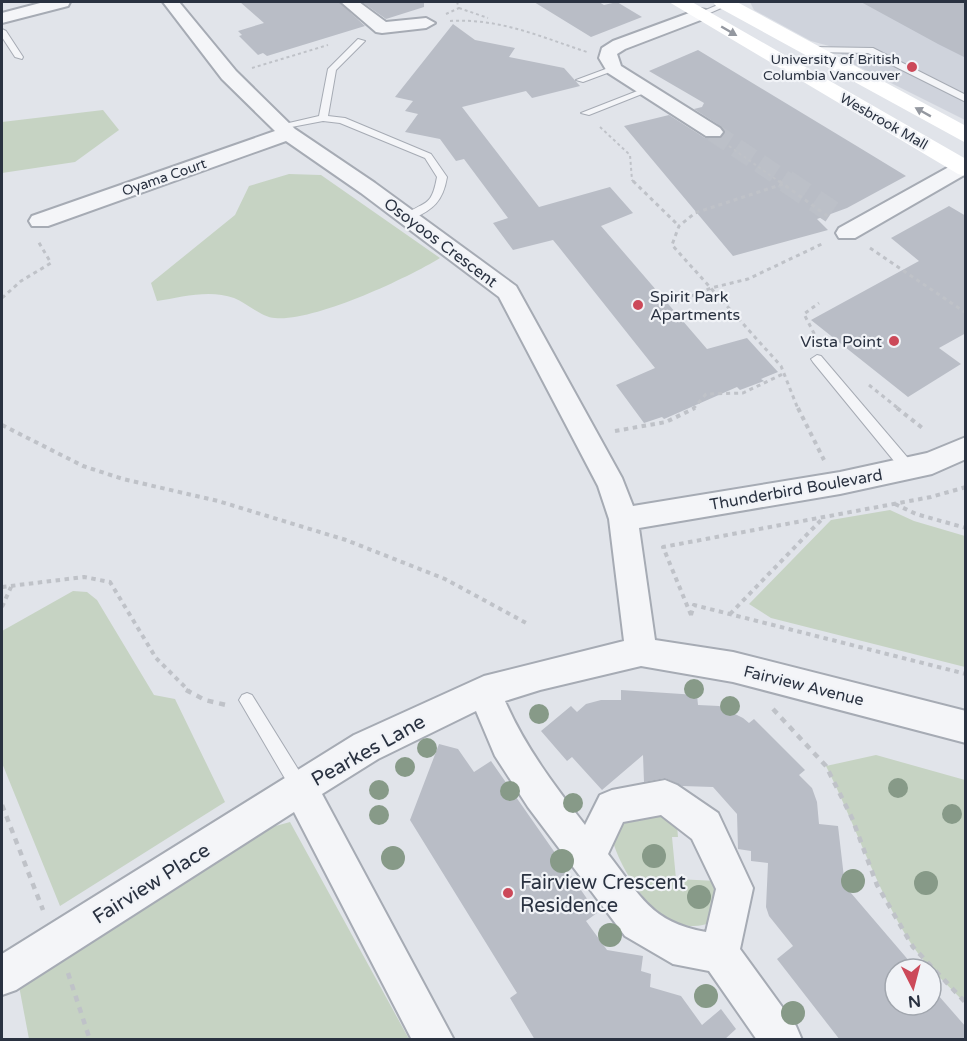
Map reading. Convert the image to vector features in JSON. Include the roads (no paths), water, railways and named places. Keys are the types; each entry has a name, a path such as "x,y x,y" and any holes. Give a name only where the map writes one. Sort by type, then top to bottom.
{"main road":[{"name":"Wesbrook Mall","path":"679,2 964,168"},
{"name":"Wesbrook Mall","path":"727,2 966,136"}],"street":[{"path":"2,18 62,2"},
{"name":"Osoyoos Crescent","path":"171,2 228,75 285,130 508,292 612,486 623,519 641,652"},
{"path":"349,2 382,28"},
{"path":"700,14 619,45 608,52 611,64 717,137"},
{"path":"361,41 382,28 426,23"},
{"name":"Oyama Court","path":"40,221 285,130"},
{"path":"847,233 964,168"},
{"name":"Thunderbird Boulevard","path":"623,519 840,483 932,463 966,447"},
{"name":"Pearkes Lane","path":"434,1040 300,788 366,747 484,691 540,675 641,652"},
{"name":"Fairview Avenue","path":"641,652 733,667 966,727"},
{"path":"484,691 507,744 540,795 638,923 673,945 720,954 782,1040"},
{"name":"Fairview Place","path":"2,976 300,788"},
{"path":"588,857 612,807 665,797 697,820 705,826 735,888 720,954"}],"lane":[{"path":"700,14 727,2"},
{"path":"2,31 19,57"},
{"path":"323,118 332,69 361,41"},
{"path":"810,50 870,50 966,99"},
{"path":"580,80 611,64"},
{"path":"586,113 648,90"},
{"path":"285,130 323,118 342,120 428,156 442,177 439,196 431,207 408,218"},
{"path":"817,358 908,468"},
{"path":"247,700 300,788"}],"tunnel":[{"path":"713,132 789,183"},
{"path":"786,181 832,212"}],"place":[{"name":"University of British Columbia Vancouver","path":"912,67"},
{"name":"Spirit Park Apartments","path":"638,305"},
{"name":"Vista Point","path":"894,341"},
{"name":"Fairview Crescent Residence","path":"508,893"}]}
